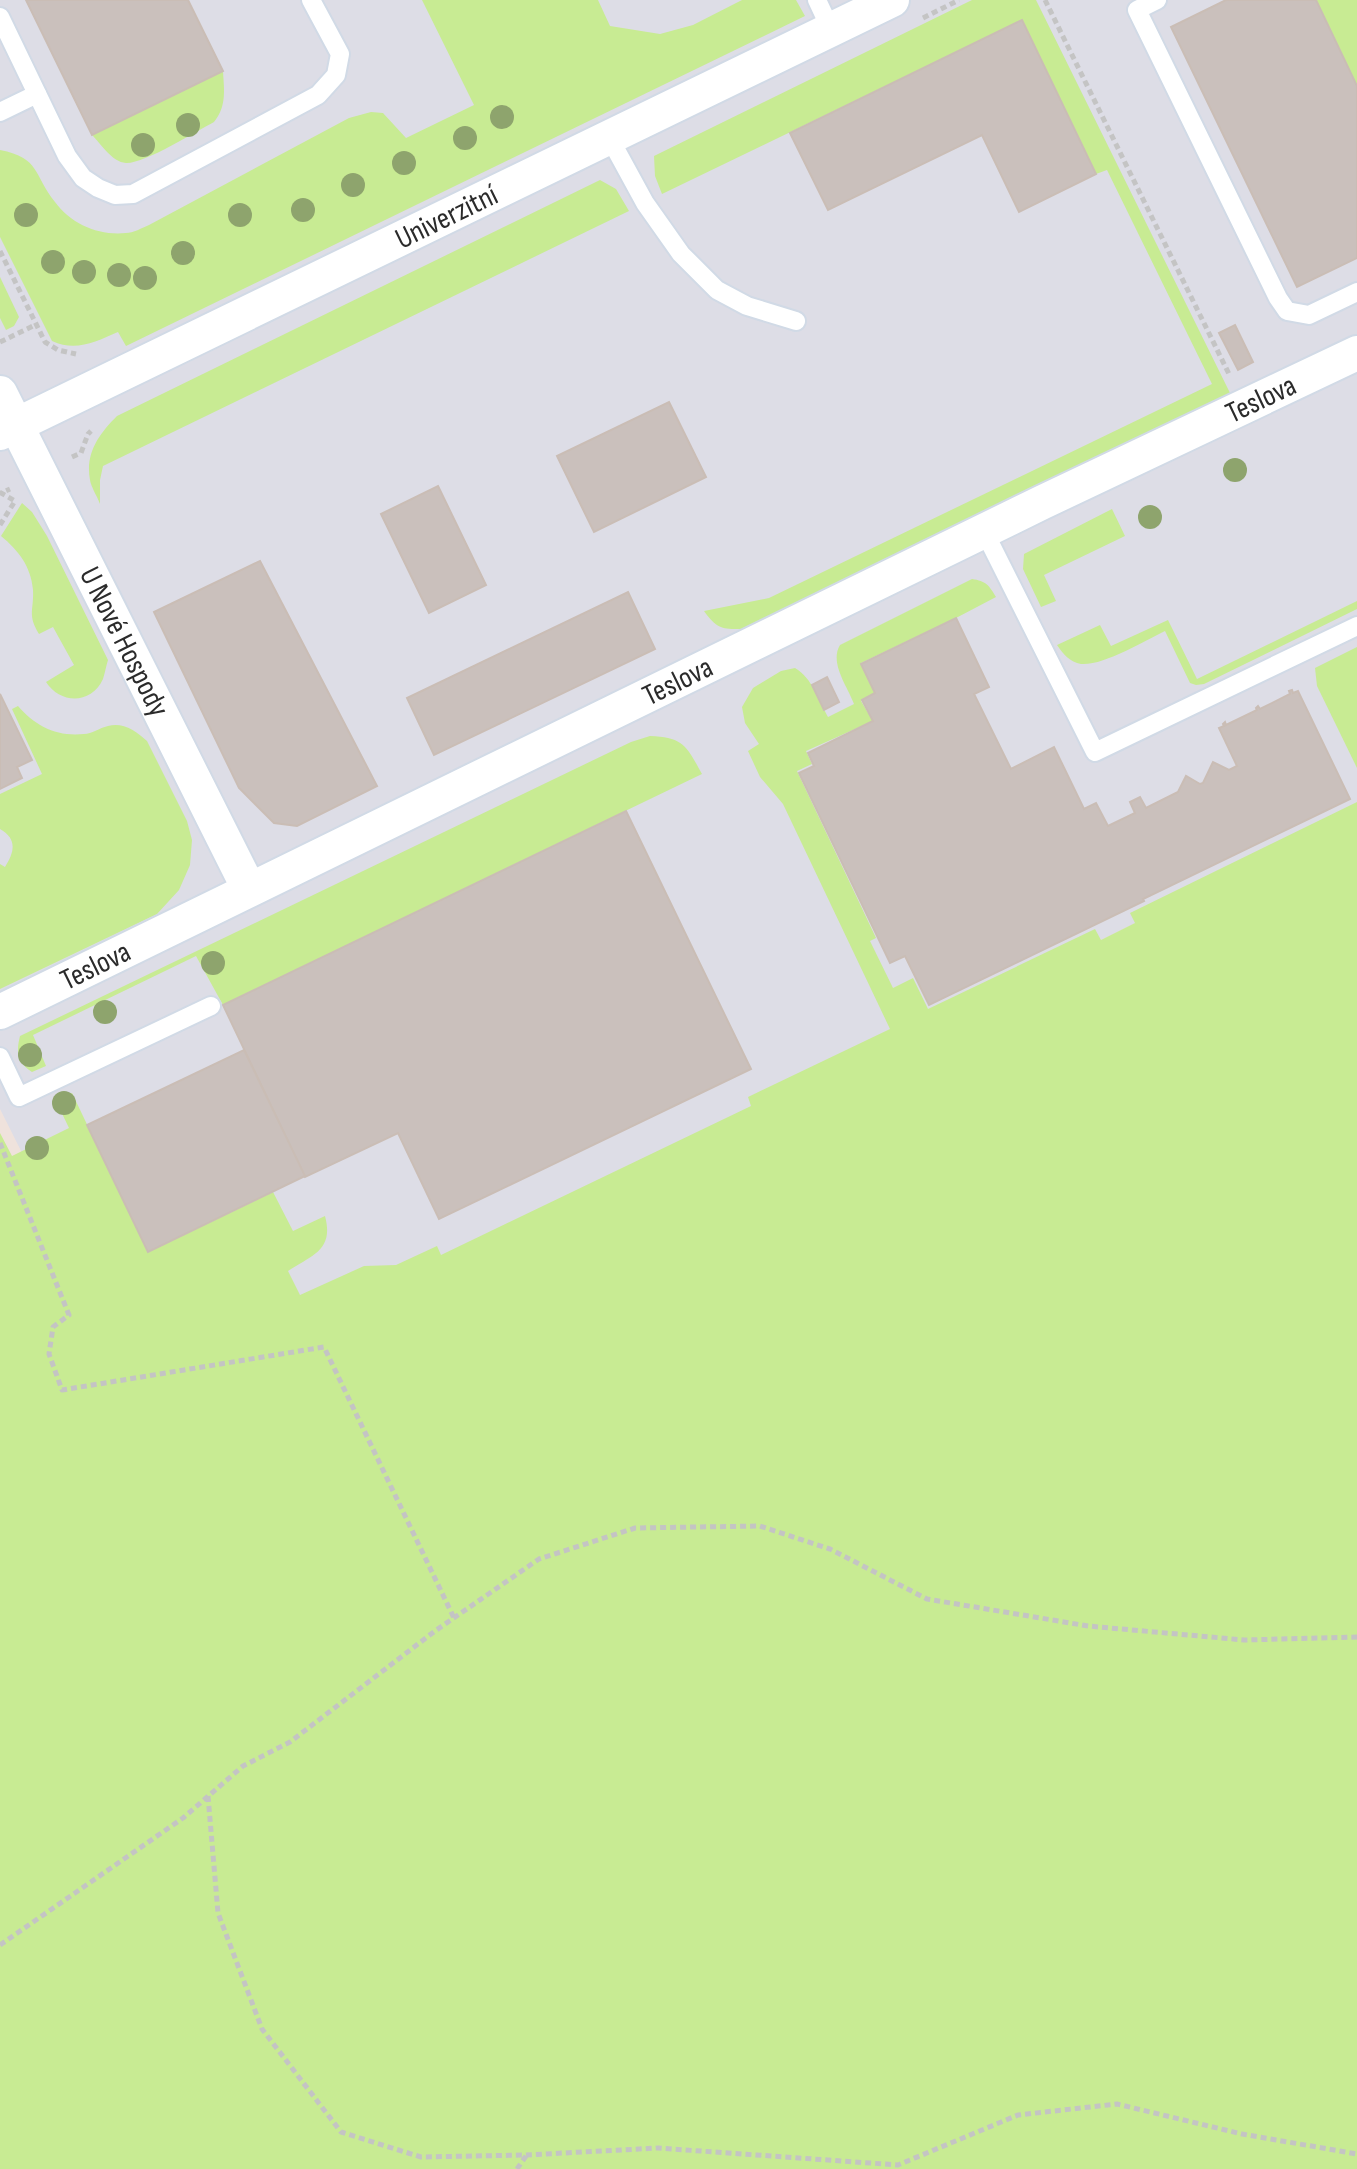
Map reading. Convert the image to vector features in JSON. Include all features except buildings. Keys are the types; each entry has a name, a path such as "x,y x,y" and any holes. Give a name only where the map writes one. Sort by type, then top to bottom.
{"street":[{"name":"Univerzitní","path":"8,429 609,137 824,15 892,0"},
{"name":"Teslova","path":"0,1012 1043,502 1357,353"},
{"name":"U Nové Hospody","path":"0,393 8,429 249,889"}],"lane":[{"path":"0,17 67,156 83,178 115,195 133,194 318,95 336,75 340,54 311,0"},
{"path":"1157,0 1137,10 1278,298 1287,311 1309,315 1357,292"},
{"path":"0,112 37,94"},
{"path":"609,137 645,203 681,254 717,290 747,306 796,321"},
{"path":"984,531 1095,752 1357,626"},
{"path":"0,1057 19,1097 211,1006"}],"path":[{"path":"1045,0 1245,406"},
{"path":"0,251 36,325 0,342"},
{"path":"0,1143 69,1315 53,1327 49,1354 62,1390 324,1347 454,1618"},
{"path":"0,1945 183,1818 243,1766 290,1742 454,1618 539,1559 635,1528 760,1526 830,1549 927,1599 1104,1628 1244,1640 1357,1637"},
{"path":"208,1795 218,1913 262,2029 341,2132 421,2157 658,2148 898,2165 1018,2115 1117,2104 1242,2134 1357,2154"},
{"path":"517,2169 526,2155"}],"shaded area":[{"path":"0,0 1357,0 1357,814 360,1305 93,1294 0,1109"}],"green space":[{"path":"422,0 598,0 610,26 660,34 693,25 742,0 796,0 805,16 126,346 118,332 77,346 52,341 0,237 0,150 13,153 30,163 55,202 69,217 86,227 116,233 132,232 149,225 349,118 371,112 383,113 406,138 474,105"},
{"path":"972,0 1036,0 1231,395 747,629 722,628 704,611 769,598 1212,384 1107,170 1096,174 1022,20 662,194 655,176 654,156"},
{"path":"1316,0 1357,0 1357,86"},
{"path":"223,71 223,104 214,122 157,153 134,162 121,162 111,156 92,135"},
{"path":"600,180 616,189 629,211 103,466 100,504 91,483 90,461 99,437 117,416"},
{"path":"0,277 19,317 14,326 6,330 0,318"},
{"path":"22,503 32,512 47,536 108,660 98,687 83,697 67,698 46,682 74,665 53,627 39,634 35,627 30,573 18,553 1,536"},
{"path":"1112,509 1125,536 1044,575 1056,601 1041,607 1023,569 1024,554"},
{"path":"972,579 987,584 996,597 861,663 875,693 861,701 873,721 806,751 812,764 797,771 876,938 870,941 893,988 913,978 928,1009 1095,929 1101,940 1135,923 1130,913 1357,802 1357,2169 0,2169 0,1133 12,1156 69,1128 56,1101 72,1093 148,1252 273,1192 293,1231 325,1216 327,1237 324,1244 313,1256 288,1271 300,1295 364,1266 396,1265 437,1246 441,1255 751,1106 748,1097 890,1029 783,804 760,777 748,751 759,744 745,723 742,707 753,688 781,671 795,668 811,683 828,717 854,704 838,667 840,645"},
{"path":"1357,601 1357,609 1204,684 1190,683 1165,631 1112,657 1090,664 1073,661 1057,645 1100,625 1111,646 1168,620 1197,679"},
{"path":"1357,647 1357,768 1317,686 1315,668"},
{"path":"18,706 39,724 56,732 87,734 114,725 124,726 138,734 147,741 187,821 192,840 190,865 179,890 157,914 0,989 0,864 5,867 13,846 10,837 0,829 0,794 42,774 12,709"},
{"path":"650,736 683,745 702,774 223,1005 196,956 33,1035 46,1066 32,1072 21,1060 18,1052 20,1036 631,742"}]}
